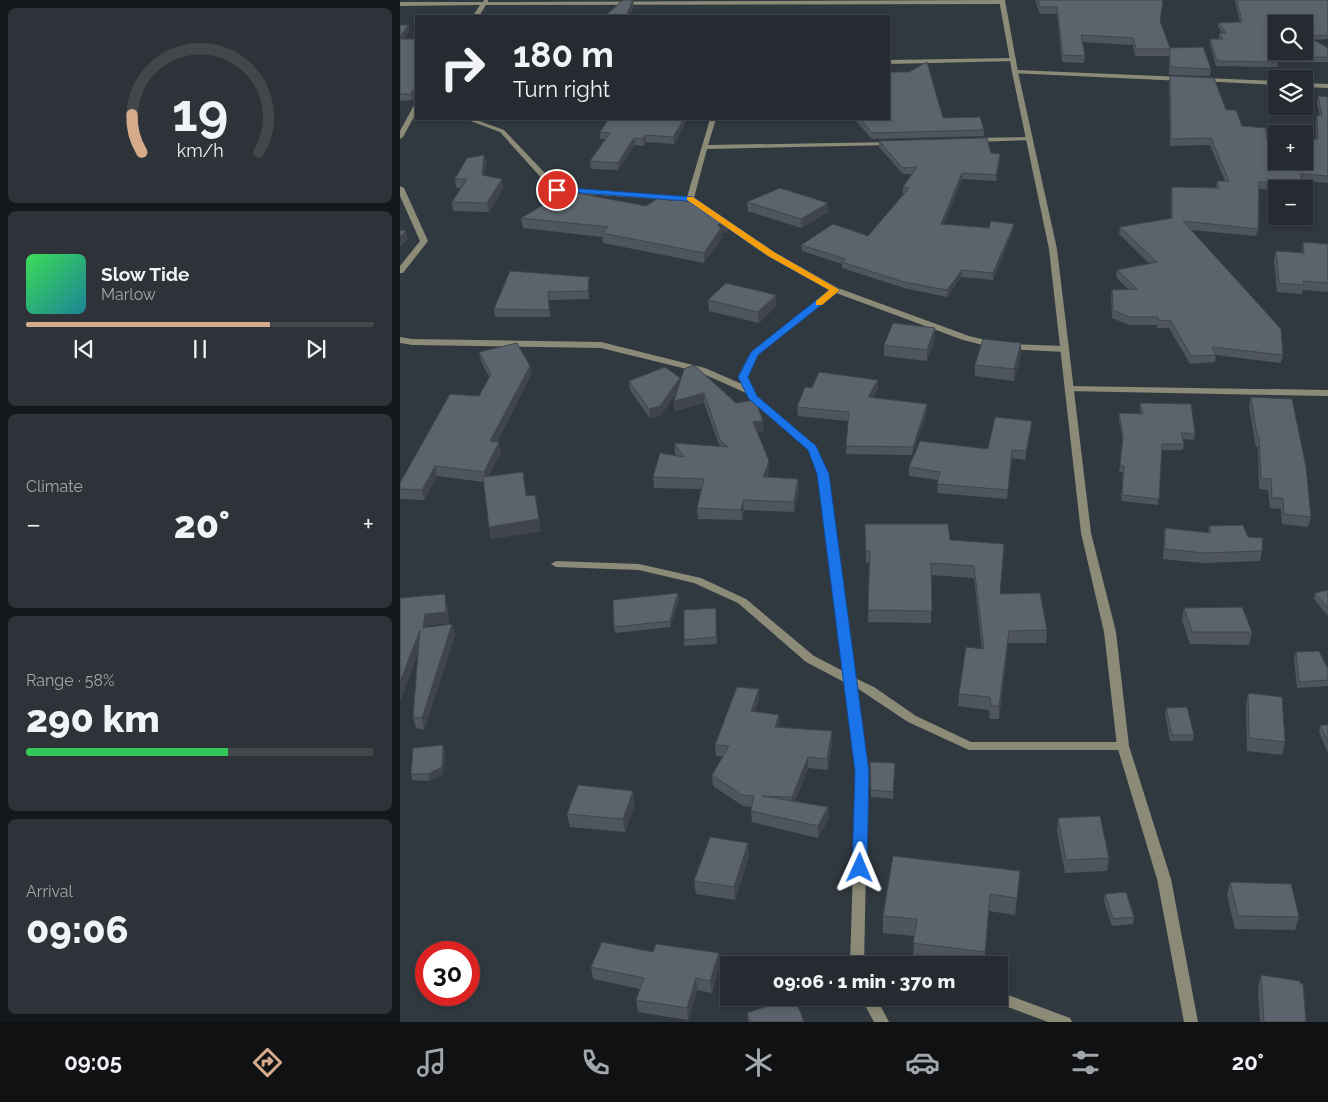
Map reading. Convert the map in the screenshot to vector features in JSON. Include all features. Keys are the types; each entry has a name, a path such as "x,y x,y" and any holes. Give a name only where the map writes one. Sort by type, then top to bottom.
{"street":[{"path":"400,4 486,2 1002,1 1014,60 1014,72 1053,249 1086,534 1110,632 1124,746 1164,879 1191,1022"},
{"path":"477,15 486,2"},
{"path":"890,62 1014,60"},
{"path":"1014,72 1186,79"},
{"path":"1196,79 1268,83"},
{"path":"1313,85 1328,86"},
{"path":"400,137 415,110"},
{"path":"471,120 502,131 557,190 690,199 771,254 835,290 966,338 1001,347 1064,349"},
{"path":"690,199 713,120"},
{"path":"961,141 1030,139"},
{"path":"705,147 902,142"},
{"path":"400,188 424,241 400,271"},
{"path":"835,290 754,354 743,377 753,397 813,448 823,474 862,772 857,956"},
{"path":"400,340 412,342 601,345 702,370 750,391"},
{"path":"1069,389 1328,393"},
{"path":"556,564 639,567 697,580 742,601 810,658 870,690 912,719 970,746 1124,746"},
{"path":"1008,1001 1065,1022"},
{"path":"873,1006 882,1022"}],"building":[{"path":"623,0 633,0 626,15 606,15"},
{"path":"1038,0 1163,0 1160,21 1170,48 1203,47 1211,69 1170,67 1170,49 1136,49 1133,38 1081,35 1085,56 1063,55 1057,7 1040,7"},
{"path":"1237,0 1328,0 1328,35 1313,36 1313,15 1268,15 1268,60 1276,60 1278,62 1217,61 1210,39 1223,39 1219,33 1226,33 1218,23 1242,22"},
{"path":"400,25 408,25 400,37"},
{"path":"400,39 415,39 415,88 411,94 400,94"},
{"path":"1313,39 1328,48 1328,57 1313,57"},
{"path":"927,62 943,118 980,117 984,130 872,133 861,120 890,120 890,72 909,72"},
{"path":"1170,76 1214,78 1226,110 1236,110 1242,126 1266,128 1268,170 1313,170 1313,139 1318,139 1317,115 1322,116 1318,96 1328,97 1328,176 1300,174 1302,180 1268,180 1268,182 1259,182 1258,229 1183,221 1281,329 1283,355 1212,347 1216,355 1191,356 1171,321 1158,320 1158,317 1129,317 1113,310 1112,290 1137,289 1117,270 1157,262 1120,227 1172,218 1172,187 1219,188 1217,181 1229,181 1211,138 1171,139"},
{"path":"608,120 683,120 673,137 645,135 643,139 634,138 618,163 590,161 610,133 600,132"},
{"path":"987,138 991,153 1000,154 996,175 962,173 941,224 989,228 991,221 1014,224 993,273 962,270 947,290 904,282 842,262 846,259 801,245 833,224 868,236 909,188 903,187 917,167 903,168 879,141"},
{"path":"484,155 482,175 502,179 487,203 452,202 467,179 455,179 467,158"},
{"path":"780,188 828,203 801,219 747,202"},
{"path":"567,191 646,206 658,198 672,201 676,199 706,206 728,221 717,225 721,228 704,253 602,233 608,227 521,218"},
{"path":"400,230 406,231 400,237"},
{"path":"1303,242 1328,244 1328,283 1303,281 1304,285 1279,283 1276,251 1304,253"},
{"path":"510,271 589,277 588,291 548,292 549,310 494,309"},
{"path":"726,283 776,295 758,312 708,300"},
{"path":"893,323 935,328 927,350 884,345"},
{"path":"983,339 1021,343 1014,369 975,365"},
{"path":"517,343 530,366 490,441 499,442 484,472 435,466 422,490 400,489 400,483 450,394 479,396 491,374 479,352"},
{"path":"694,365 736,403 755,400 763,421 753,422 769,461 763,477 798,479 794,502 743,500 741,510 697,508 704,479 653,477 660,453 684,457 674,443 728,447 720,440 704,393 674,401 684,369"},
{"path":"665,367 680,378 660,406 649,409 629,381"},
{"path":"819,372 878,380 868,397 927,404 913,447 846,446 849,412 797,407 805,387 812,388"},
{"path":"1251,397 1292,399 1306,467 1311,517 1284,514 1283,498 1272,498 1271,479 1261,478 1259,437 1257,436"},
{"path":"1140,403 1191,404 1195,434 1181,433 1184,444 1162,444 1159,499 1122,495 1124,466 1120,466 1123,436 1119,413 1143,414"},
{"path":"995,417 1032,421 1026,451 1012,450 1008,490 937,484 940,472 909,467 920,441 988,449"},
{"path":"523,472 526,496 535,495 539,519 489,527 483,477"},
{"path":"865,524 948,524 950,540 1004,544 1000,594 1040,593 1047,630 1009,631 999,706 991,706 990,697 959,694 966,647 984,649 974,566 931,563 932,611 868,610 870,551 866,551"},
{"path":"1243,525 1248,537 1263,538 1262,551 1204,553 1165,549 1165,528 1211,533 1209,526"},
{"path":"1328,590 1328,608 1315,593"},
{"path":"678,593 670,621 614,627 613,600"},
{"path":"445,594 446,612 425,614 423,628 452,624 422,718 413,717 420,630 400,682 400,598"},
{"path":"1242,607 1252,632 1192,632 1184,608"},
{"path":"716,608 716,637 684,640 684,610"},
{"path":"1319,651 1328,669 1328,680 1299,682 1296,652"},
{"path":"737,687 759,689 751,711 779,715 775,727 832,731 827,759 808,757 792,797 762,796 828,807 818,826 751,811 754,796 742,795 712,775 729,746 715,745"},
{"path":"1248,693 1282,697 1285,742 1249,738"},
{"path":"1187,707 1194,735 1172,735 1166,708"},
{"path":"1320,725 1328,725 1328,742"},
{"path":"443,745 442,767 428,774 411,774 413,748"},
{"path":"870,762 895,763 893,792 871,790"},
{"path":"578,785 633,791 623,819 567,814"},
{"path":"1100,816 1109,858 1066,860 1058,818"},
{"path":"710,837 748,843 734,887 694,881"},
{"path":"893,856 1020,871 1017,898 990,894 985,952 913,943 917,919 883,916"},
{"path":"1230,882 1291,884 1299,917 1238,916"},
{"path":"1126,892 1134,917 1113,919 1105,894"},
{"path":"602,942 653,952 656,944 719,953 710,981 696,978 687,1008 636,1000 644,978 591,967"},
{"path":"1261,975 1300,981 1303,984 1306,1022 1264,1022"},
{"path":"768,1006 798,1006 804,1022 750,1022 747,1013"}],"slow traffic":[{"path":"690,199 771,254 835,290 819,303"}],"route":[{"path":"557,190 690,199 771,254 835,290 754,354 743,377 753,397 813,448 823,474 862,772 860,868"}]}
